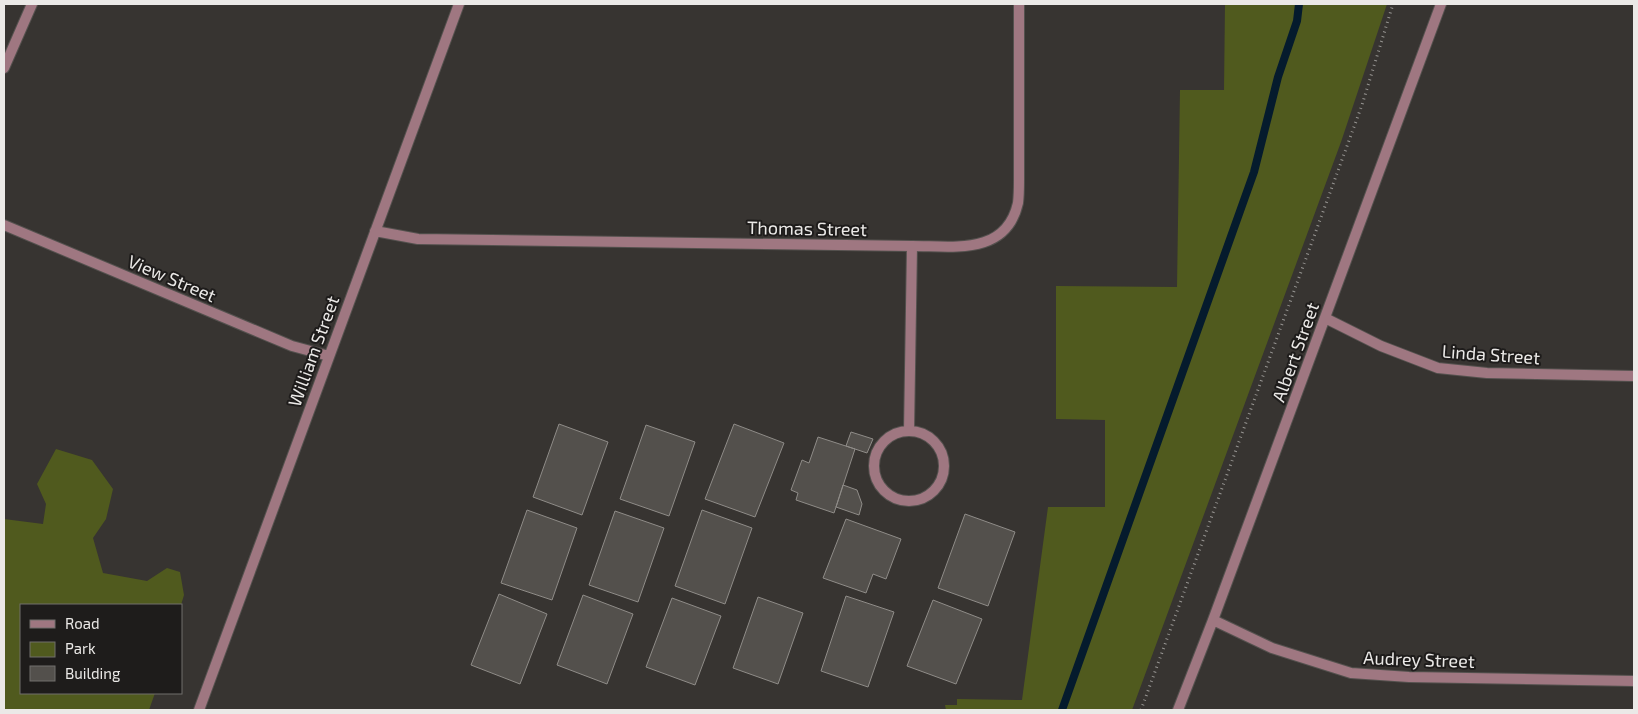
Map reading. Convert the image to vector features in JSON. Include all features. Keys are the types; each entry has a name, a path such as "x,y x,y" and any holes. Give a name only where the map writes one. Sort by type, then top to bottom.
{"street":[{"path":"4,68 32,4"},
{"name":"William Street","path":"199,710 459,4"},
{"name":"Thomas Street","path":"376,232 418,239 912,246 976,245 991,240 1004,232 1018,204 1020,180 1019,4"},
{"name":"Albert Street","path":"1178,710 1441,4"},
{"name":"View Street","path":"4,225 292,346 329,356"},
{"path":"909,431 912,246"},
{"name":"Linda Street","path":"1325,318 1381,346 1438,368 1487,374 1634,376"},
{"path":"909,431 918,432 933,441 942,455 944,464 943,473 935,489 919,499 910,500 892,496 884,491 879,484 874,466 878,448 884,441 900,432 909,431"},
{"name":"Audrey Street","path":"1213,620 1272,648 1351,673 1409,677 1634,681"}],"path":[{"path":"1141,710 1362,105 1393,4"}],"green space":[{"path":"1225,4 1387,4 1341,142 1132,710 946,710 945,705 957,705 957,699 1022,700 1048,507 1105,507 1105,420 1056,419 1056,286 1177,287 1180,90 1224,90"},
{"path":"56,449 92,460 113,489 106,519 93,538 103,573 147,581 167,568 180,572 184,595 181,604 20,604 20,694 155,694 149,710 4,710 4,519 43,524 46,504 37,484"}],"building":[{"path":"559,424 608,442 582,515 533,497"},
{"path":"734,424 784,443 755,517 705,499"},
{"path":"646,425 695,442 669,516 620,499"},
{"path":"851,432 873,439 867,453 846,446"},
{"path":"818,437 855,449 834,513 796,500 798,493 791,490 802,460 809,463"},
{"path":"843,485 857,490 862,504 859,515 836,507"},
{"path":"527,510 577,528 552,600 501,583"},
{"path":"702,510 752,528 725,604 675,586"},
{"path":"615,511 664,528 638,602 589,585"},
{"path":"965,514 1015,532 988,606 938,588"},
{"path":"846,519 901,539 886,579 873,574 866,593 823,578"},
{"path":"499,594 547,614 520,684 471,665"},
{"path":"583,595 633,614 607,684 557,665"},
{"path":"846,596 894,612 868,687 821,671"},
{"path":"758,597 803,613 778,684 733,668"},
{"path":"672,598 721,616 695,685 646,667"},
{"path":"933,600 982,619 956,684 907,666"}],"waterway":[{"path":"1062,710 1254,172 1278,77 1297,21 1299,4"}]}
